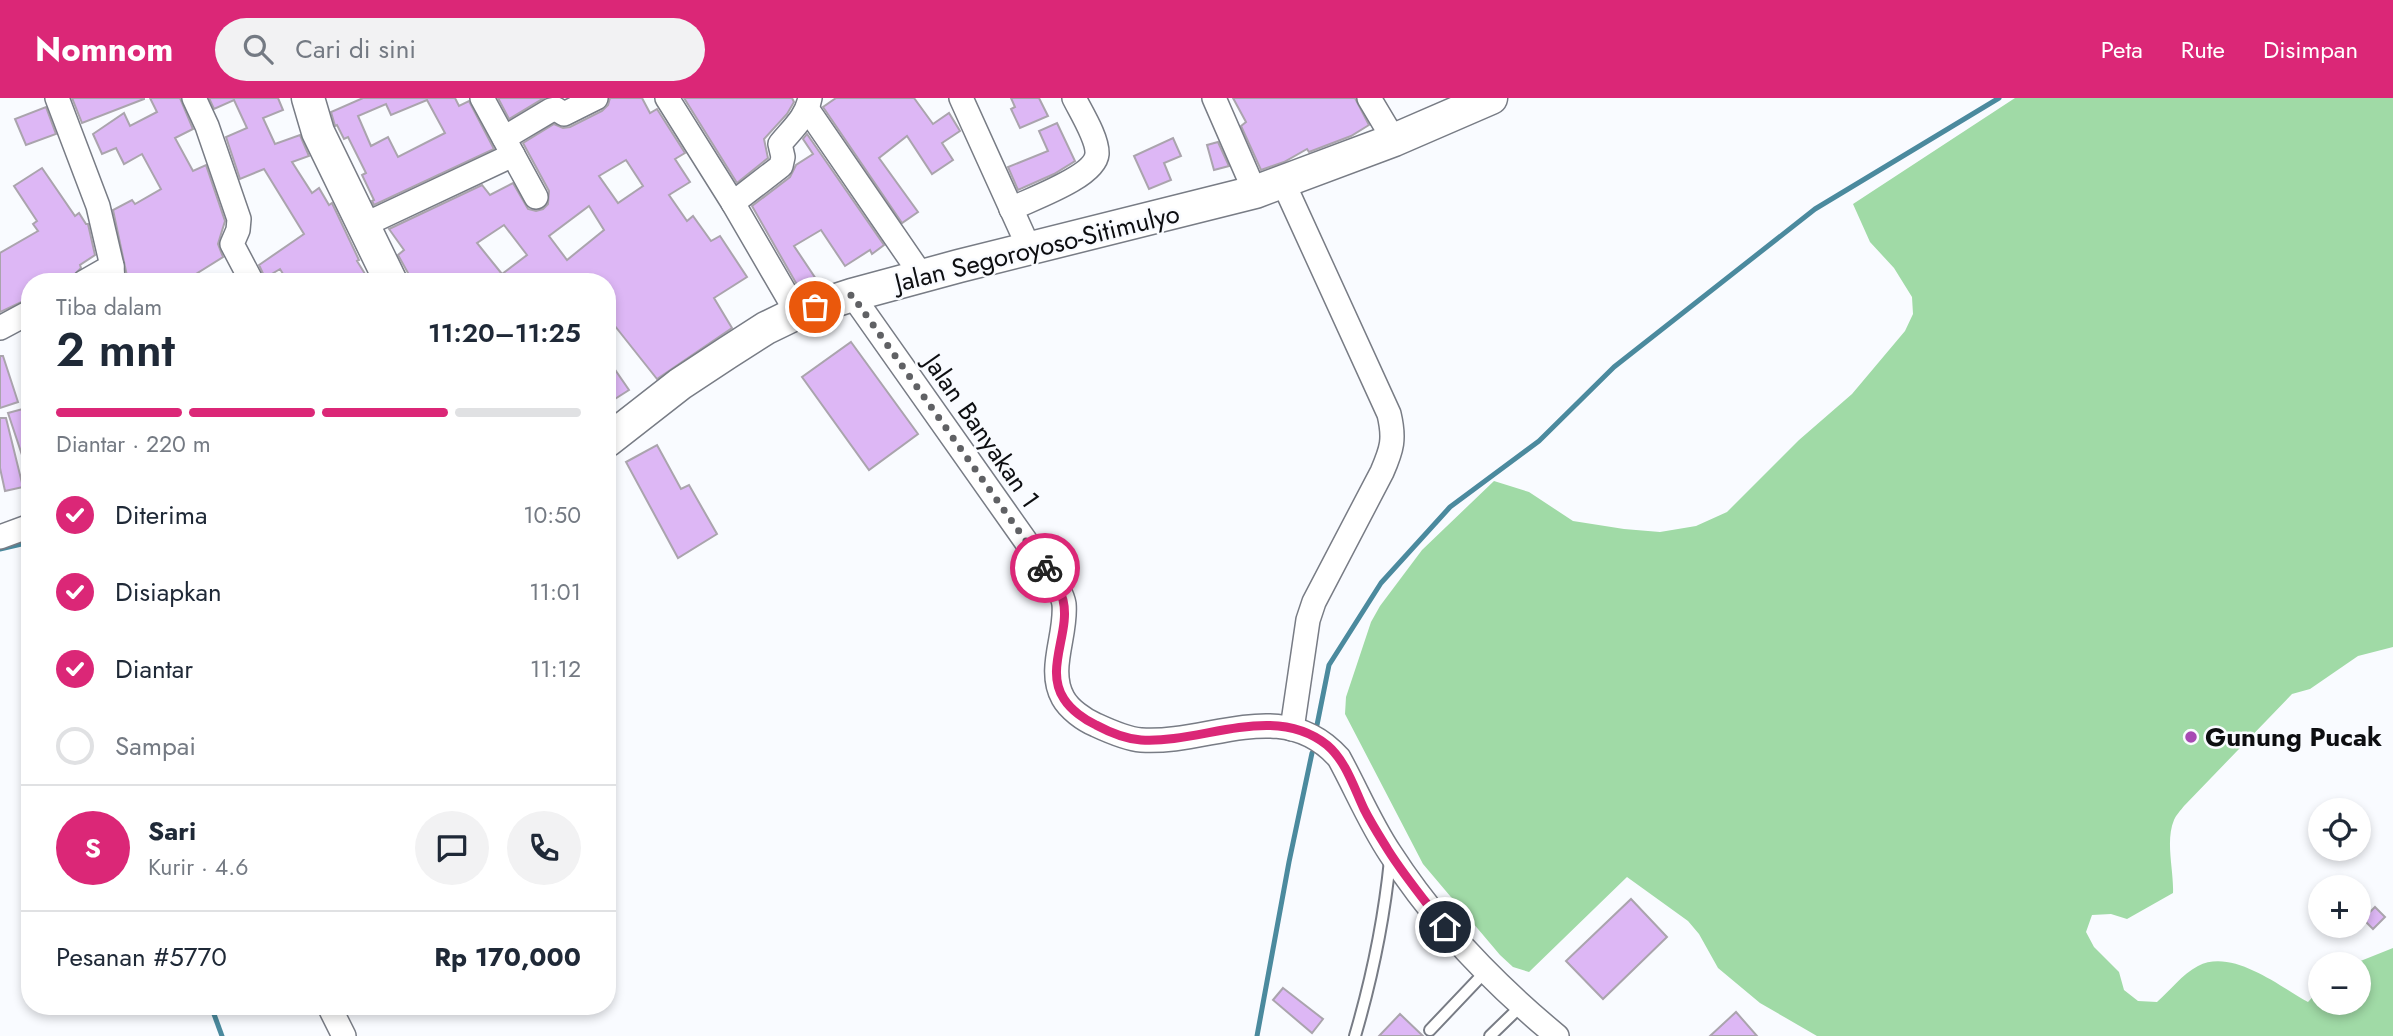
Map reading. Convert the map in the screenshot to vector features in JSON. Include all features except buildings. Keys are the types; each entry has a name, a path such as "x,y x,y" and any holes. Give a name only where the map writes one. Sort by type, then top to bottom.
{"main road":[{"path":"308,98 318,132 387,273"},
{"name":"Jalan Segoroyoso-Sitimulyo","path":"616,434 680,384 726,353 766,328 797,313 922,276 1204,207 1269,187 1394,140 1491,98"}],"street":[{"path":"57,98 98,206 112,273"},
{"path":"194,98 207,126 239,219 232,244 247,273"},
{"path":"482,98 537,197"},
{"path":"364,225 509,147 551,110 556,109 564,114 596,98"},
{"path":"667,98 733,203 797,313"},
{"path":"961,98 1029,248"},
{"path":"1011,209 1074,179 1094,165 1098,153 1090,128 1074,98"},
{"path":"1214,98 1269,187 1383,402 1393,432 1391,452 1382,472 1314,602 1308,620 1292,729"},
{"path":"1370,98 1394,140"},
{"path":"733,203 781,166 780,144 809,104 922,276"},
{"name":"Jalan Banyakan 1","path":"852,295 1056,584 1064,602 1056,674 1063,699 1085,720 1105,730 1140,740 1180,738 1258,725 1292,729 1310,735 1328,746 1339,758 1390,854 1445,927 1521,1006 1557,1036"},
{"path":"0,328 21,317"},
{"path":"0,537 21,529"},
{"path":"334,1015 344,1036"}],"lane":[{"path":"1355,1036 1369,990 1385,910 1390,854"},
{"path":"1430,1030 1486,971"},
{"path":"1490,1036 1521,1006"}],"green space":[{"path":"2015,98 2393,98 2393,647 2358,656 2310,689 2292,694 2176,816 2170,837 2173,893 2127,919 2111,914 2092,915 2086,932 2094,947 2119,972 2124,990 2138,1001 2157,1002 2192,969 2211,962 2225,962 2255,971 2308,1002 2308,1015 2371,1015 2371,957 2393,948 2393,1036 1817,1036 1760,1003 1718,968 1699,934 1688,921 1627,877 1529,972 1513,967 1500,955 1423,864 1345,714 1346,697 1371,622 1380,606 1422,550 1494,481 1529,492 1573,521 1624,529 1660,532 1696,526 1727,512 1799,440 1852,394 1905,331 1913,314 1912,297 1894,268 1870,242 1853,204"}],"waterway":[{"path":"1317,725 1329,665 1381,583 1450,507 1539,441 1614,367 1815,209 1999,98"},
{"path":"0,549 21,544"},
{"path":"1257,1036 1312,753"},
{"path":"214,1015 222,1036"}],"way so far":[{"path":"815,307 852,295 1045,568"}],"place":[{"name":"Gunung Pucak","path":"2191,737"}],"route":[{"path":"1045,568 1064,602 1056,674 1063,699 1085,720 1105,730 1140,740 1180,738 1258,725 1292,729 1310,735 1328,746 1339,758 1390,854 1445,927"}]}
